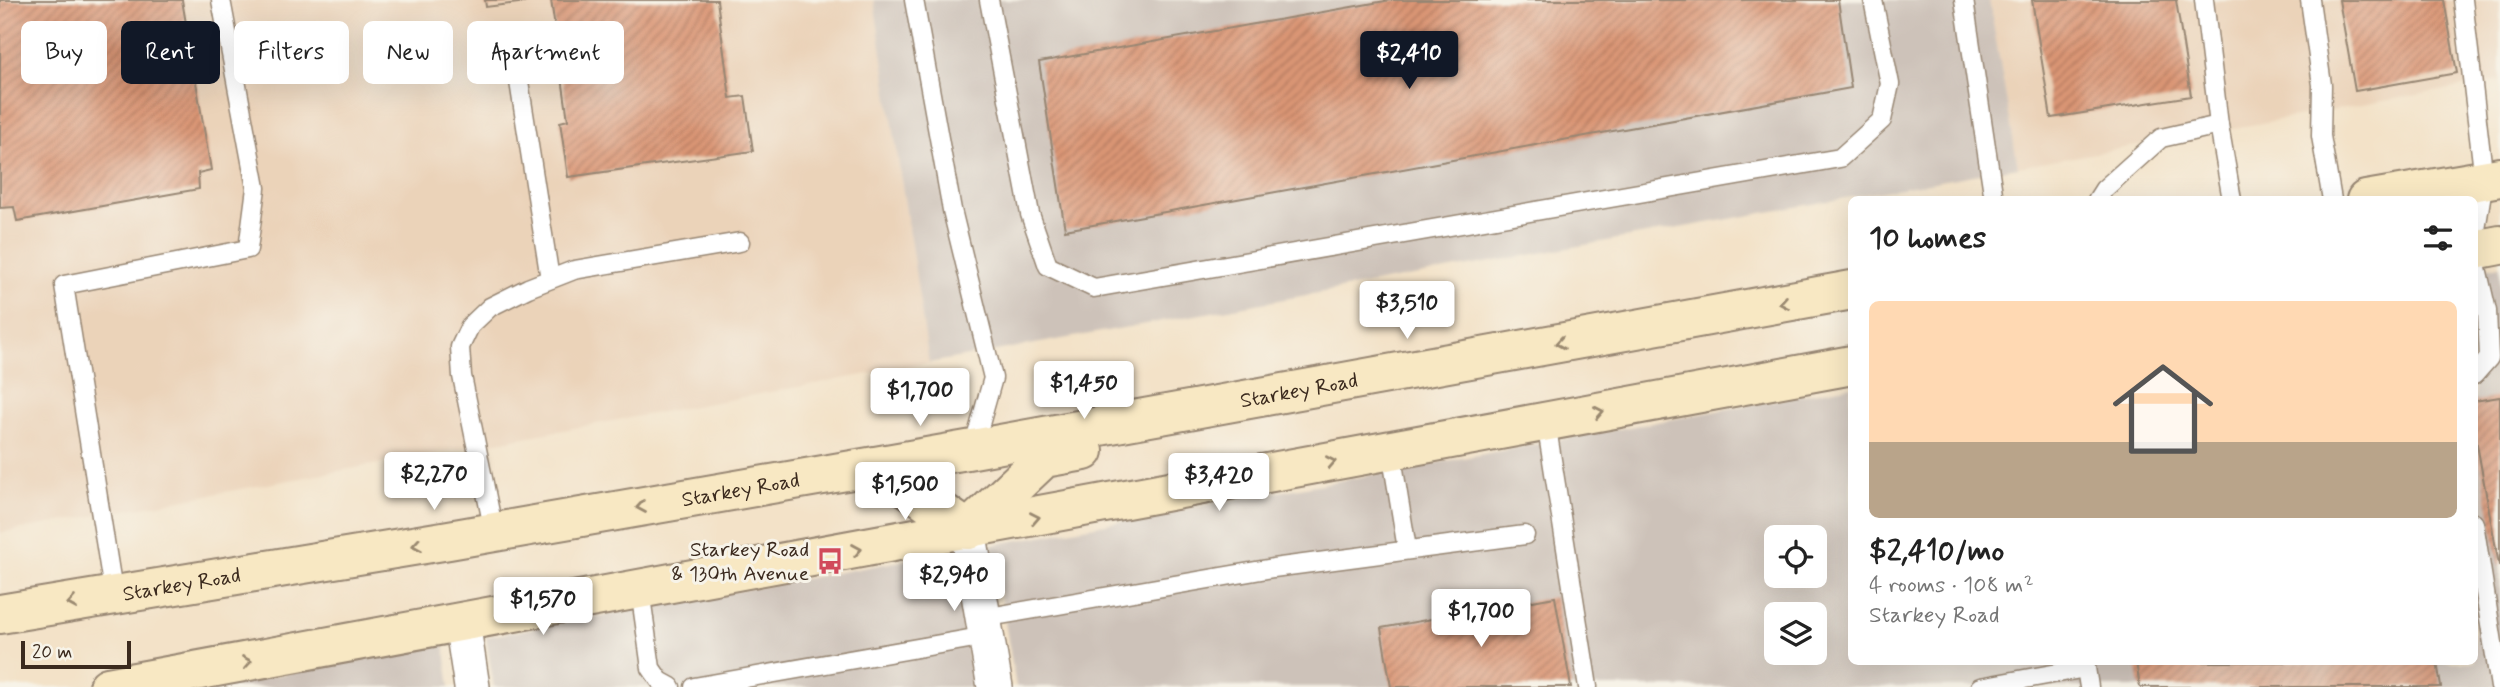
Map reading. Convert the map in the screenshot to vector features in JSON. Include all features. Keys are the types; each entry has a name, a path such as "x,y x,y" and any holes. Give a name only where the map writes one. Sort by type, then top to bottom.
{"main road":[{"path":"2389,196 2492,178"},
{"path":"2478,249 2500,245"},
{"name":"Starkey Road","path":"0,614 114,597 877,466 1848,291"},
{"path":"127,685 1848,366"},
{"path":"968,530 1044,458 1240,425 1264,397"},
{"path":"877,466 968,530"}],"street":[{"path":"968,530 995,687"},
{"path":"462,622 472,687"}],"lane":[{"path":"114,597 64,285 248,249 256,188 221,0"},
{"path":"914,0 952,210 992,378 973,449"},
{"path":"989,0 1030,214 1048,266 1094,288 1840,158 1882,120 1890,84 1873,0"},
{"path":"1964,0 1993,196"},
{"path":"2204,0 2219,125 2231,196"},
{"path":"2310,0 2322,85 2320,136 2331,196"},
{"path":"2463,0 2492,178 2478,228"},
{"path":"519,84 550,279"},
{"path":"2100,196 2161,138 2219,125"},
{"path":"494,532 462,376 460,347 470,326 490,307 574,270 740,242"},
{"path":"2478,272 2494,357 2478,371"},
{"path":"1546,422 1588,687"},
{"path":"1391,451 1407,549"},
{"path":"694,687 1273,568 1525,535"},
{"path":"2478,548 2500,687"},
{"path":"640,590 651,668 660,681 671,687"},
{"path":"1980,687 2085,665 2089,687"}],"shaded area":[{"path":"0,0 874,0 929,363 0,533"},
{"path":"874,0 1989,0 2018,167 929,363"},
{"path":"1989,0 2500,0 2500,80 2018,167"},
{"path":"2500,266 2500,687 1016,687 992,545 1848,387 1848,665 2478,665 2478,270"},
{"path":"950,552 973,687 494,687 486,637"},
{"path":"444,644 450,687 213,687"}],"building":[{"path":"0,0 182,0 186,21 121,21 121,84 196,84 211,170 198,173 199,189 17,221 14,207 0,208"},
{"path":"485,0 526,0 526,2 486,7"},
{"path":"551,0 717,0 730,98 745,96 753,151 568,177 560,122 568,120 563,84 624,84 624,21 554,21"},
{"path":"1391,0 1838,0 1851,88 1065,230 1039,62"},
{"path":"2032,0 2176,0 2191,96 2051,118"},
{"path":"2339,0 2444,0 2457,73 2355,91"},
{"path":"2500,397 2500,565 2478,450 2478,400"},
{"path":"1555,597 1571,687 1391,687 1381,628"},
{"path":"2136,665 2437,665 2441,687 2140,687"}],"place":[{"name":"Starkey Road & 130th Avenue","path":"830,561"}]}
